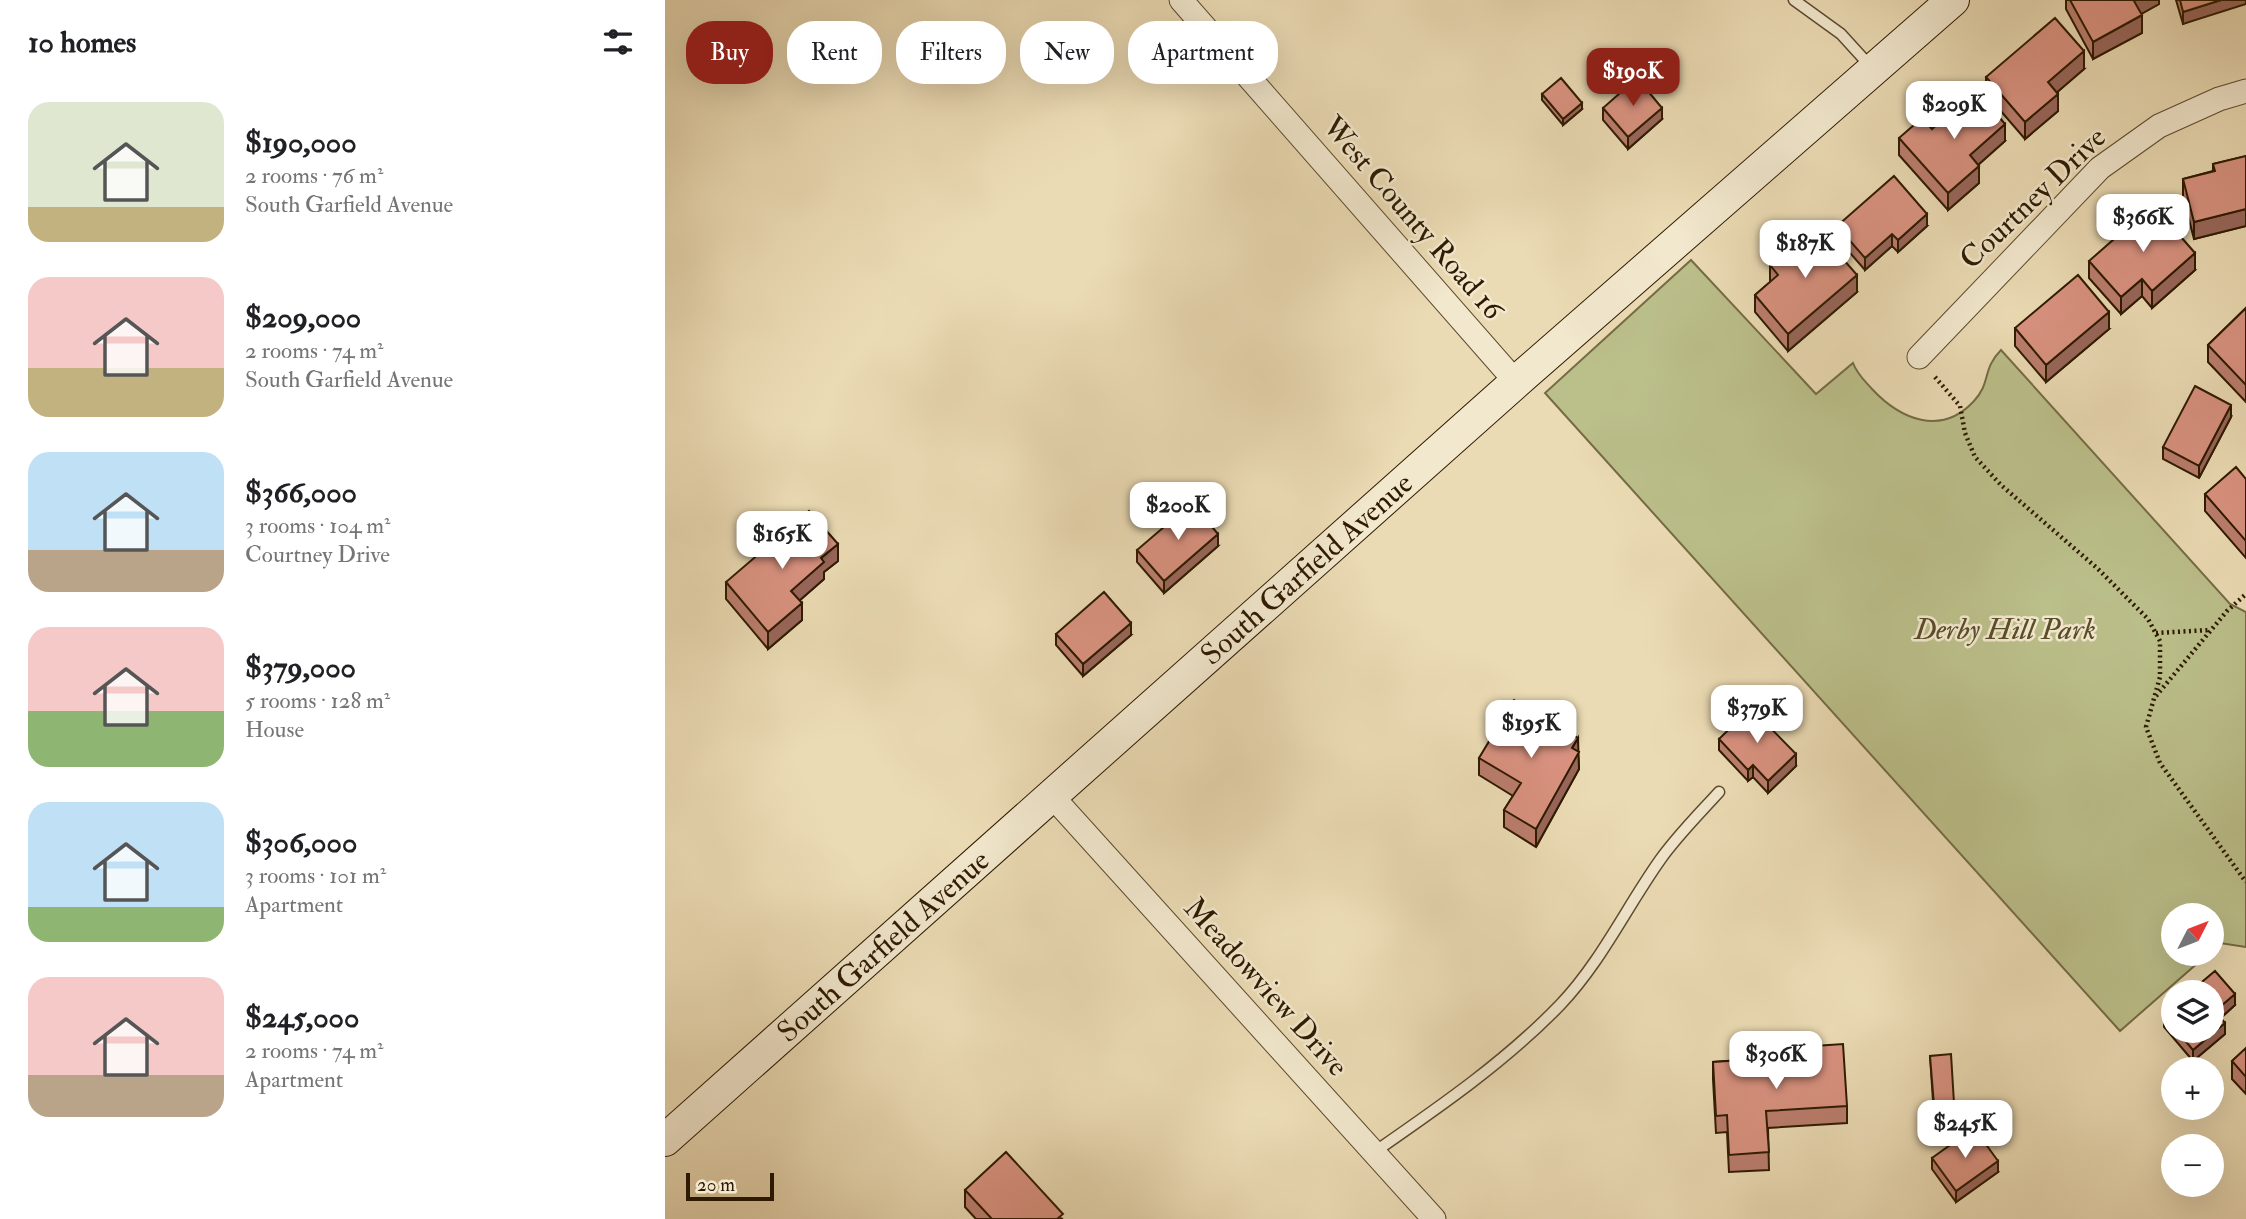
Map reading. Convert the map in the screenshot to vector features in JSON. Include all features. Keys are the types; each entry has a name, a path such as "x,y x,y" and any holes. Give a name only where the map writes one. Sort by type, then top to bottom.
{"street":[{"name":"West County Road 16","path":"1181,0 1516,382"},
{"name":"South Garfield Avenue","path":"665,1140 1516,382 1953,0"},
{"name":"Courtney Drive","path":"1919,357 2100,168 2159,126 2219,99 2246,91"},
{"name":"Meadowview Drive","path":"1051,795 1434,1219"}],"lane":[{"path":"1794,0 1841,34 1873,69"},
{"path":"1373,1153 1444,1104 1512,1050 1561,1003 1604,948 1661,859 1719,792"}],"path":[{"path":"1919,357 1960,406 1965,433 1975,457 2041,522 2097,568 2148,619 2160,641 2160,677 2146,727 2160,763 2246,882"},
{"path":"2153,699 2246,594"},
{"path":"2155,633 2212,630"}],"green space":[{"name":"Derby Hill Park","path":"1691,260 1816,394 1853,363 1872,389 1895,409 1921,420 1948,419 1974,401 1983,388 1991,363 2001,350 2230,604 2246,612 2246,947 2224,944 2224,903 2161,903 2161,966 2194,966 2178,980 2161,980 2161,995 2120,1031 1545,393"}],"building":[{"path":"2070,0 2135,0 2142,15 2093,42"},
{"path":"2180,0 2221,0 2183,12"},
{"path":"2055,18 2084,51 2048,82 2058,94 2025,122 1986,77"},
{"path":"1561,78 1582,103 1563,119 1542,94"},
{"path":"1637,78 1662,108 1628,137 1603,108"},
{"path":"1976,90 2005,124 1970,155 1979,166 1948,193 1899,138 1922,118 1932,129"},
{"path":"2246,156 2246,209 2194,222 2183,179 2215,171 2213,164"},
{"path":"1894,176 1927,214 1898,240 1892,234 1865,258 1837,226"},
{"path":"2153,205 2195,253 2152,291 2142,279 2121,297 2089,261"},
{"path":"1815,227 1857,275 1788,334 1755,295 1778,275 1770,265"},
{"path":"2078,275 2109,312 2046,365 2015,328"},
{"path":"2246,308 2246,385 2208,345"},
{"path":"2195,386 2231,405 2199,466 2163,447"},
{"path":"2236,467 2246,479 2246,541 2205,494"},
{"path":"1192,503 1218,534 1164,581 1137,550"},
{"path":"809,511 838,544 821,558 824,562 791,591 802,603 768,632 726,582"},
{"path":"1104,592 1131,623 1083,664 1056,634"},
{"path":"1514,700 1578,738 1572,748 1579,752 1536,829 1504,810 1521,783 1479,758"},
{"path":"1751,708 1796,754 1768,781 1753,765 1748,770 1719,739"},
{"path":"2215,971 2223,980 2204,980"},
{"path":"2224,981 2235,994 2224,1003"},
{"path":"2187,1043 2201,1043 2193,1050"},
{"path":"1843,1044 1847,1106 1766,1111 1769,1152 1729,1155 1727,1115 1716,1116 1713,1062 1786,1057 1785,1048"},
{"path":"2246,1048 2246,1077 2232,1061"},
{"path":"1951,1054 1954,1103 1934,1105 1930,1056"},
{"path":"1974,1128 1998,1161 1956,1191 1932,1158"},
{"path":"1006,1152 1063,1214 1057,1219 992,1219 965,1190"}]}
